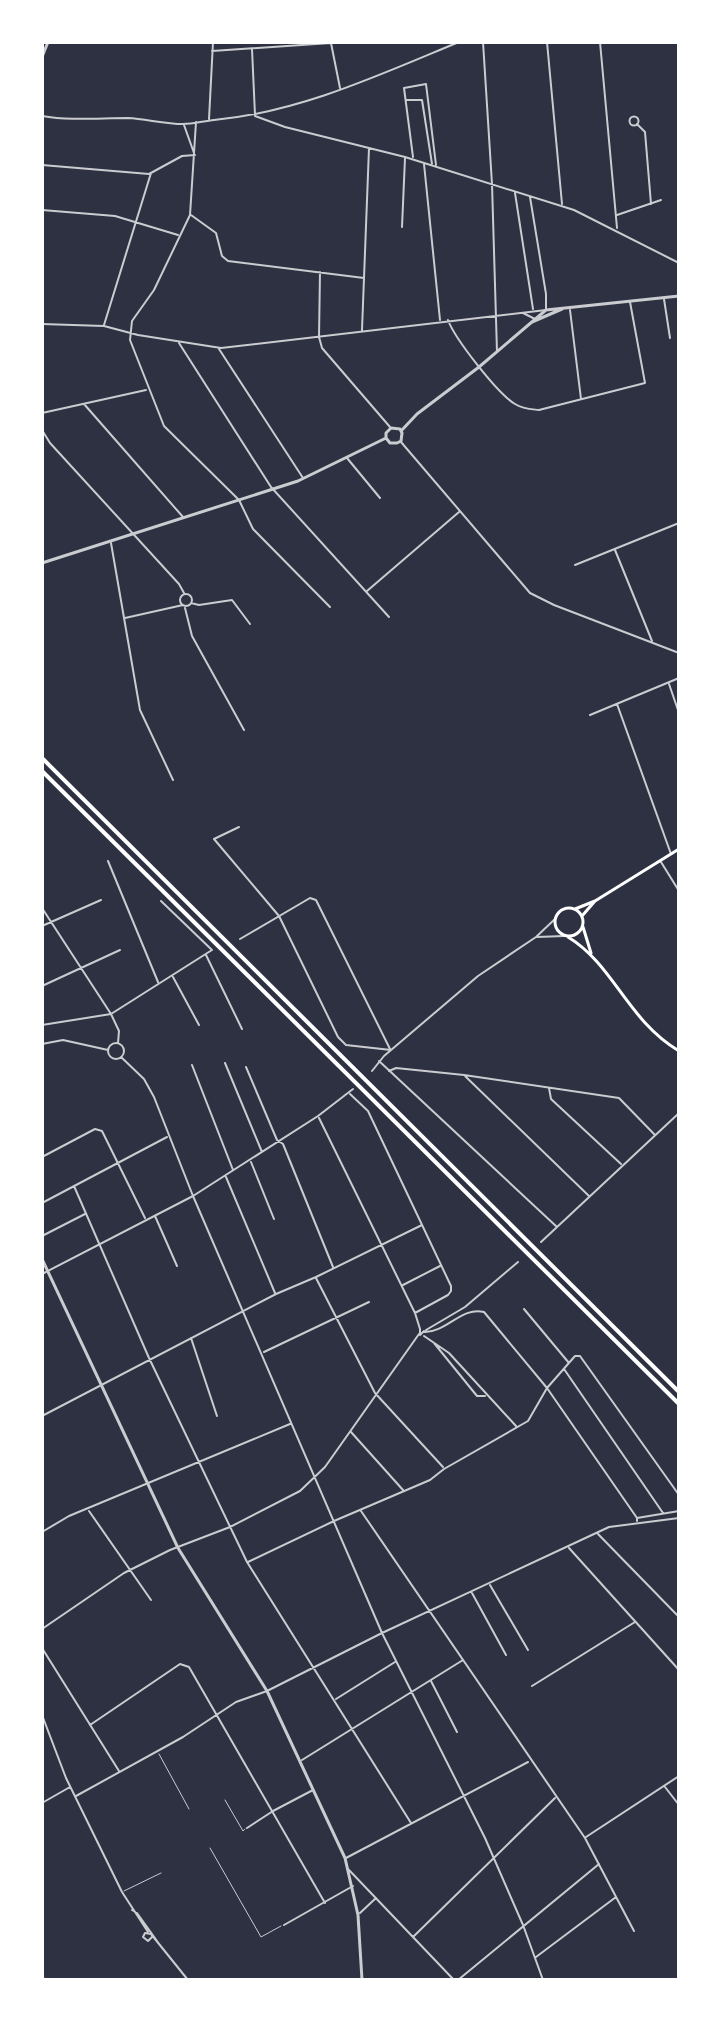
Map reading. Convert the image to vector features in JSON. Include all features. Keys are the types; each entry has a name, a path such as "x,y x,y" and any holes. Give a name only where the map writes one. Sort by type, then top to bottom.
{"highway":[{"path":"42,758 679,1392"},
{"path":"42,771 679,1404"}],"main road":[{"path":"582,916 595,901 679,849"},
{"path":"575,909 595,901"},
{"path":"591,953 582,916 575,909 566,908 556,918 556,927 591,953 638,1016 679,1051"},
{"path":"566,936 577,935 583,927"},
{"path":"42,1979 49,1980"}],"street":[{"path":"42,57 48,42"},
{"path":"209,121 213,42"},
{"path":"42,116 63,119 133,118 183,124 255,116 340,89 459,42"},
{"path":"483,42 492,184 497,352"},
{"path":"547,42 562,206"},
{"path":"600,42 617,231"},
{"path":"212,51 331,43 340,89"},
{"path":"252,48 255,116"},
{"path":"413,159 404,88 426,84 434,166"},
{"path":"406,100 422,100 434,166"},
{"path":"271,113 273,122"},
{"path":"255,116 424,162 562,206 679,263"},
{"path":"196,122 190,215 154,290 135,315 128,333 164,426 239,500 253,529 330,607"},
{"path":"183,124 195,155"},
{"path":"637,124 645,132 651,204"},
{"path":"188,140 196,140"},
{"path":"362,331 369,147"},
{"path":"42,165 151,173 182,156 195,155"},
{"path":"402,227 405,157"},
{"path":"424,162 440,321"},
{"path":"104,326 151,173"},
{"path":"515,192 533,310"},
{"path":"530,197 546,310"},
{"path":"616,215 661,200"},
{"path":"42,210 115,216 179,236"},
{"path":"190,215 216,233 222,256 228,261 364,278"},
{"path":"320,272 319,337 323,350 391,428 401,431"},
{"path":"546,294 553,308"},
{"path":"42,324 104,326 219,348 533,310 679,296"},
{"path":"664,297 670,338"},
{"path":"448,320 479,367 512,403 525,409 539,410 645,383 630,301"},
{"path":"518,312 535,318 570,308"},
{"path":"570,308 581,400"},
{"path":"546,310 422,410 401,431 401,441 530,593 679,653"},
{"path":"523,313 528,324"},
{"path":"179,341 179,347 273,489 389,617"},
{"path":"219,348 220,354 303,478"},
{"path":"42,413 149,389"},
{"path":"84,404 183,518"},
{"path":"386,438 391,428"},
{"path":"42,430 50,443 189,595 191,603"},
{"path":"386,438 393,444 401,441"},
{"path":"42,563 273,489 386,438"},
{"path":"346,457 380,498"},
{"path":"366,592 460,511"},
{"path":"575,565 679,523"},
{"path":"111,541 140,710 173,780"},
{"path":"614,549 653,643"},
{"path":"184,593 182,596 192,636 244,730"},
{"path":"124,618 191,603 199,605 232,600 250,624"},
{"path":"590,715 679,678"},
{"path":"668,683 679,713"},
{"path":"617,704 671,854"},
{"path":"239,827 214,839 279,916 342,1041 346,1045 391,1050"},
{"path":"108,861 159,984"},
{"path":"661,861 679,891"},
{"path":"240,939 310,898 316,900 391,1050"},
{"path":"42,926 101,900"},
{"path":"42,1025 111,1014 212,950 161,901"},
{"path":"42,908 111,1014 119,1031 118,1043 124,1050 121,1057"},
{"path":"372,1071 391,1050 478,976 536,937 556,918"},
{"path":"536,937 548,934 566,936"},
{"path":"42,986 120,950"},
{"path":"206,954 242,1029"},
{"path":"173,975 199,1025"},
{"path":"42,1044 63,1040 108,1050 114,1059 121,1057"},
{"path":"108,1050 111,1043 118,1043"},
{"path":"121,1057 144,1079 154,1097 193,1196 382,1633 466,1796 523,1925 543,1980"},
{"path":"379,1061 557,1227"},
{"path":"225,1063 262,1153"},
{"path":"192,1065 234,1171"},
{"path":"246,1067 283,1144 334,1268"},
{"path":"389,1071 396,1068 464,1075 619,1098 655,1135"},
{"path":"464,1075 589,1196"},
{"path":"549,1087 551,1099 622,1165"},
{"path":"42,1274 193,1196 280,1142 353,1089"},
{"path":"349,1093 368,1111 451,1291 415,1313"},
{"path":"541,1242 678,1114"},
{"path":"318,1116 422,1332 477,1396 486,1396"},
{"path":"42,1157 95,1129 102,1131 145,1219"},
{"path":"42,1203 168,1136"},
{"path":"250,1161 274,1219"},
{"path":"226,1176 276,1294"},
{"path":"74,1186 149,1358 247,1562 411,1823"},
{"path":"42,1236 86,1214"},
{"path":"155,1214 177,1266"},
{"path":"42,1416 243,1310 422,1225"},
{"path":"42,1259 178,1548 267,1691 345,1858 358,1915 362,1980"},
{"path":"42,1629 130,1570 230,1527 300,1491 315,1478 422,1332 465,1307 518,1262"},
{"path":"402,1286 441,1266"},
{"path":"316,1277 375,1393 444,1469"},
{"path":"263,1353 369,1302"},
{"path":"524,1309 569,1363"},
{"path":"422,1332 437,1331 461,1316 478,1310 484,1312 547,1388 637,1520"},
{"path":"190,1337 217,1416"},
{"path":"432,1342 449,1353 516,1427"},
{"path":"247,1562 430,1480 528,1421 547,1388 575,1356 580,1356 679,1495"},
{"path":"564,1369 663,1513"},
{"path":"42,1530 291,1423"},
{"path":"351,1431 404,1490"},
{"path":"88,1510 151,1600"},
{"path":"360,1511 585,1838 634,1931"},
{"path":"76,1796 158,1751 236,1702 267,1691 382,1633 609,1527 679,1511"},
{"path":"637,1520 679,1518"},
{"path":"597,1533 679,1617"},
{"path":"568,1547 679,1670"},
{"path":"489,1584 528,1650"},
{"path":"471,1592 506,1655"},
{"path":"532,1686 636,1622"},
{"path":"42,1650 119,1772"},
{"path":"301,1760 464,1659"},
{"path":"335,1700 396,1661"},
{"path":"90,1725 184,1664 189,1667 325,1903"},
{"path":"431,1680 457,1732"},
{"path":"42,1715 71,1787 122,1892 157,1945"},
{"path":"345,1858 530,1761"},
{"path":"585,1838 679,1776"},
{"path":"665,1786 679,1805"},
{"path":"42,1803 71,1787"},
{"path":"247,1828 314,1790"},
{"path":"413,1937 556,1797"},
{"path":"348,1869 456,1980 600,1863"},
{"path":"284,1925 353,1886"},
{"path":"535,1957 616,1897"},
{"path":"358,1915 377,1898"},
{"path":"131,1909 188,1980"},
{"path":"140,1923 145,1941 163,1949"},
{"path":"143,1935 151,1934"},
{"path":"149,1941 151,1934"}],"lane":[{"path":"158,1751 189,1809"},
{"path":"225,1800 243,1831 247,1828"},
{"path":"210,1848 261,1937 284,1925"},
{"path":"122,1892 161,1873"}]}
